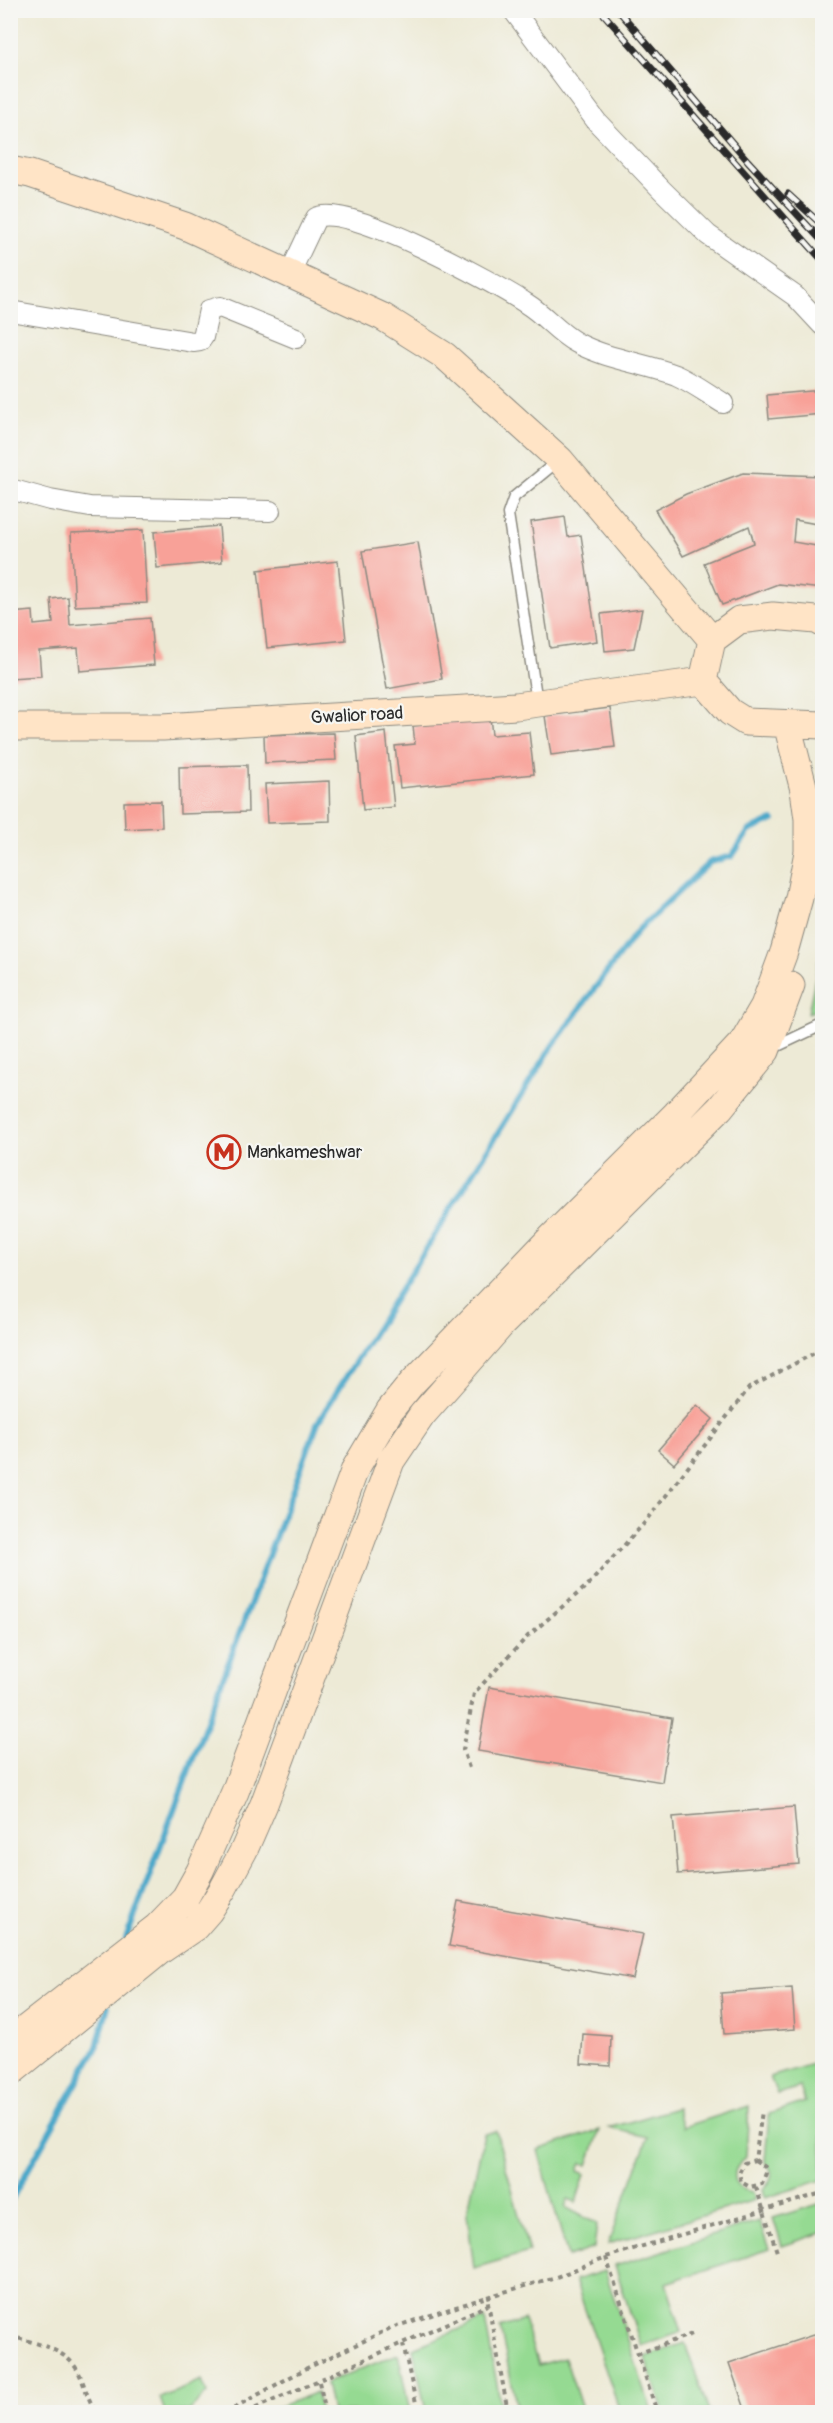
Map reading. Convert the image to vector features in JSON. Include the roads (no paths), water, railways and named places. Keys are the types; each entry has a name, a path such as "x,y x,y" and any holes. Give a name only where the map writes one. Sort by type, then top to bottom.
{"main road":[{"path":"10,170 30,174 185,226 383,317 446,356 560,460 712,640"},
{"path":"822,623 816,620 773,616 739,620 712,640 703,681 730,712 746,722 787,724 822,731"},
{"name":"Gwalior road","path":"10,727 163,727 537,703 703,681"},
{"path":"10,2073 82,2000 159,1939 185,1898 200,1871 235,1792 356,1468 383,1423 412,1383 547,1242 676,1114 743,1042 754,1024 764,1006 784,952 800,898 808,852 808,819 804,790 787,724"},
{"path":"159,1939 195,1927 209,1911 244,1850 264,1804 391,1461 403,1440 502,1324 720,1108 766,1051 800,963 822,878"},
{"path":"383,1423 403,1440"},
{"path":"235,1792 264,1804"},
{"path":"10,2041 82,2000"}],"street":[{"path":"513,10 597,122 662,190 708,235 795,296 822,325"},
{"path":"291,273 316,218 321,214 333,215 396,235 424,247 527,304 577,343 674,375 723,403"},
{"path":"10,311 193,342 200,341 203,337 209,310 220,307 296,338"},
{"path":"10,489 50,500 90,507 270,511"}],"lane":[{"path":"537,703 508,514 514,497 560,460"},
{"path":"766,1051 822,1025"}],"waterway":[{"path":"126,1939 318,1422 553,1045 638,930 710,862 732,856 749,831 773,820"},
{"path":"10,2202 97,2047 108,2006"}],"railway":[{"path":"600,10 822,260"},
{"path":"618,10 748,161 822,241"},
{"path":"788,194 822,225"}],"place":[{"name":"Mankameshwar","path":"224,1152"}]}
